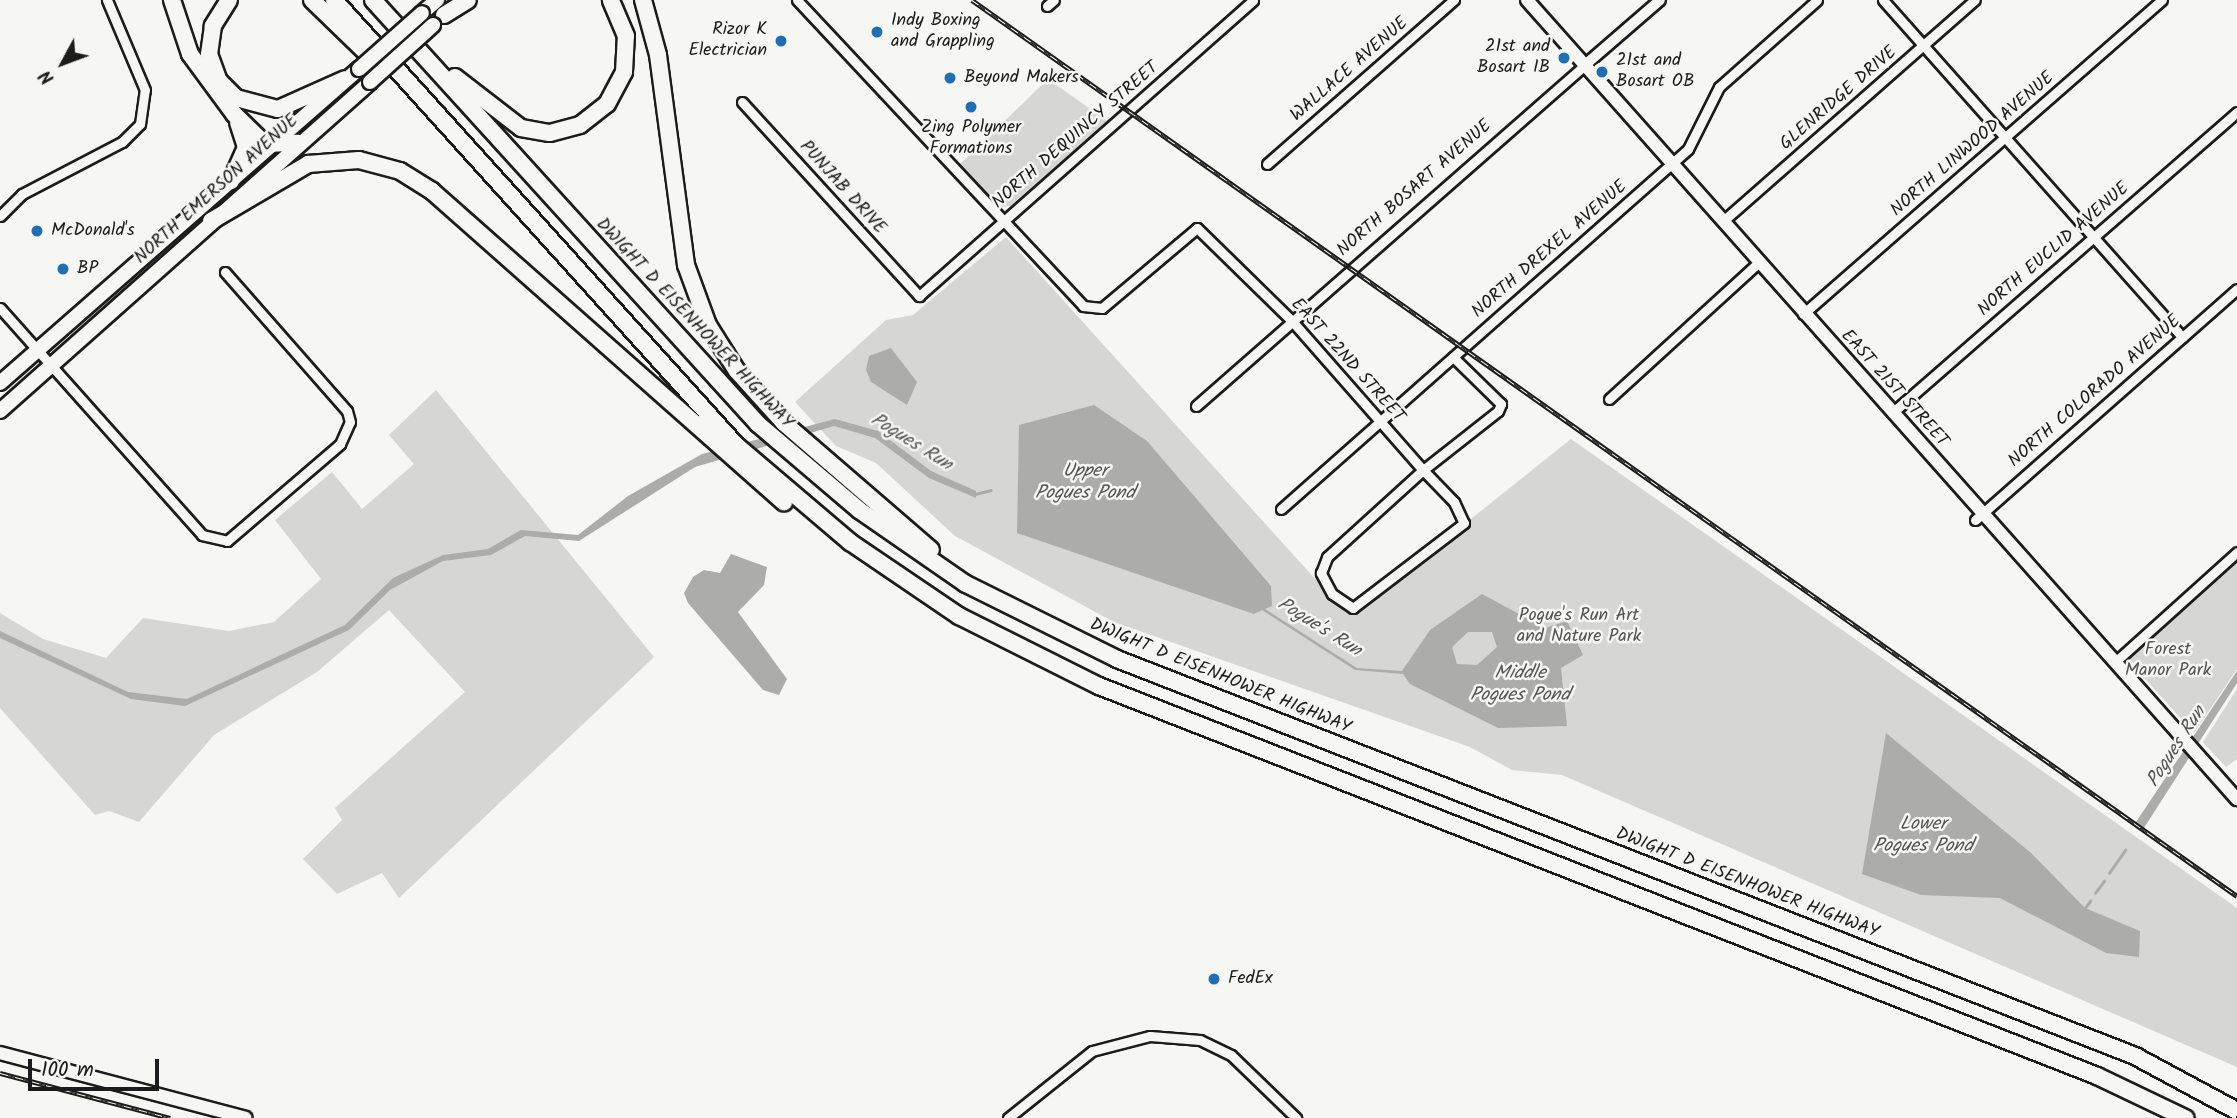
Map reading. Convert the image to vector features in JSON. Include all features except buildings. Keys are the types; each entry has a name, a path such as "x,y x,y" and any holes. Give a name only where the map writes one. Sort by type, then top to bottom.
{"highway":[{"path":"173,0 190,54 234,114 270,146 298,143"},
{"path":"229,0 215,21 209,47 216,76 236,98 261,109 286,108 352,74"},
{"path":"312,0 469,150"},
{"path":"334,0 716,425 753,470"},
{"path":"438,13 468,0"},
{"path":"375,2 501,119 550,133 590,119 620,84 626,42 611,0"},
{"path":"643,0 658,55 688,273 721,347 773,411 815,453 885,515 1014,611"},
{"name":"DWIGHT D EISENHOWER HIGHWAY","path":"375,2 751,416 796,459 910,548 1014,611 1116,659 2135,1056 2234,1109"},
{"path":"231,181 246,147 234,114"},
{"path":"211,221 308,164 351,159 392,167 432,191 697,429 867,555 981,629 1091,682 2097,1076 2185,1118"}],"main road":[{"name":"NORTH EMERSON AVENUE","path":"0,383 44,358 211,221 370,82 438,13 461,0"},
{"name":"EAST 21ST STREET","path":"1527,0 1892,413 1979,516 2115,662 2237,799"},
{"name":"NORTH EMERSON AVENUE","path":"0,411 44,358 231,181 422,13 438,13"},
{"path":"0,1053 246,1118"}],"street":[{"path":"0,216 22,194 126,140 145,110 144,83 107,0"},
{"path":"797,0 1002,223"},
{"name":"NORTH DEQUINCY STREET","path":"919,296 1253,0"},
{"name":"WALLACE AVENUE","path":"1268,164 1454,0"},
{"name":"NORTH BOSART AVENUE","path":"1196,406 1660,0"},
{"name":"NORTH DREXEL AVENUE","path":"1281,509 1672,163 1695,140 1722,84 1817,0"},
{"path":"1883,0 2182,337"},
{"name":"GLENRIDGE DRIVE","path":"1723,221 1976,0"},
{"name":"NORTH LINWOOD AVENUE","path":"1803,314 2162,0"},
{"name":"PUNJAB DRIVE","path":"742,102 919,296"},
{"name":"NORTH EUCLID AVENUE","path":"1892,413 2237,112"},
{"name":"EAST 22ND STREET","path":"1002,223 1091,309 1111,300 1197,228 1292,321 1454,502 1464,523 1367,601 1353,608 1332,594 1321,573 1327,557 1423,470"},
{"path":"1609,399 1759,262"},
{"path":"0,307 202,535 219,541 240,534 340,444 349,428 347,411 225,272"},
{"name":"NORTH COLORADO AVENUE","path":"1979,516 2237,289"},
{"path":"1423,470 1501,404 1453,356"},
{"path":"2115,662 2237,552"},
{"path":"1008,1118 1092,1051 1119,1041 1175,1037 1231,1055 1296,1118"}],"green space":[{"path":"1048,79 1107,121 1010,206 993,207 958,166"},
{"name":"Pogue's Run Art and Nature Park","path":"1006,237 1326,591 1353,613 1571,439 2237,908 2237,1067 1562,775 1512,770 1470,747 1114,622 955,536 876,463 836,446 795,402 886,320 913,315"},
{"path":"436,390 654,657 399,898 382,873 337,894 303,859 342,820 335,808 465,692 389,610 317,672 214,735 139,822 109,811 95,815 0,708 0,613 43,639 106,658 143,618 229,631 274,622 321,579 275,520 332,472 362,509 414,464 389,435"},
{"name":"Forest Manor Park","path":"2237,560 2237,669 2194,733 2127,659"},
{"path":"2237,689 2237,759 2226,767 2203,742"}],"water":[{"path":"891,348 917,382 907,405 871,382 866,370 869,356"},
{"name":"Upper Pogues Pond","path":"1094,405 1147,441 1271,586 1272,606 1265,609 1357,668 1402,671 1430,630 1482,594 1545,628 1567,621 1583,655 1561,668 1567,726 1498,728 1410,684 1403,674 1355,670 1262,610 1254,614 1017,533 1019,425","holes":["1468,632 1492,632 1497,647 1477,665 1457,664 1452,647"]},
{"path":"835,419 878,431 931,471 976,491 976,498 929,478 875,438 834,426 695,467 579,541 525,536 491,555 443,561 390,590 349,630 185,706 131,699 0,638 0,631 128,692 187,699 345,625 393,578 443,555 488,549 521,530 578,535 628,496 702,454"},
{"path":"731,554 767,567 764,585 738,612 787,679 779,695 763,690 688,603 684,593 693,577 704,570 720,573"},
{"path":"2237,671 2237,683 2142,831 2134,825"},
{"name":"Lower Pogues Pond","path":"1886,733 2031,853 2085,908 2140,931 2139,957 2106,953 2000,898 1921,895 1862,874"}],"waterway":[{"name":"Pogues Run","path":"975,494 991,490"},
{"name":"Pogues Run","path":"2109,873 2125,850"},
{"name":"Pogues Run","path":"2095,893 2104,881"},
{"name":"Pogues Run","path":"2085,908 2090,901"}],"railway":[{"path":"972,0 2237,896"},
{"path":"0,1073 170,1118"}],"place":[{"name":"Indy Boxing and Grappling","path":"877,32"},
{"name":"Rizor K Electrician","path":"781,41"},
{"name":"21st and Bosart IB","path":"1564,58"},
{"name":"21st and Bosart OB","path":"1602,72"},
{"name":"Beyond Makers","path":"950,78"},
{"name":"Zing Polymer Formations","path":"971,107"},
{"name":"McDonald's","path":"37,231"},
{"name":"BP","path":"63,269"},
{"name":"FedEx","path":"1214,979"}],"water label":[{"name":"Pogue's Run","path":"1319,628"},
{"name":"Middle Pogues Pond","path":"1520,685"}]}
